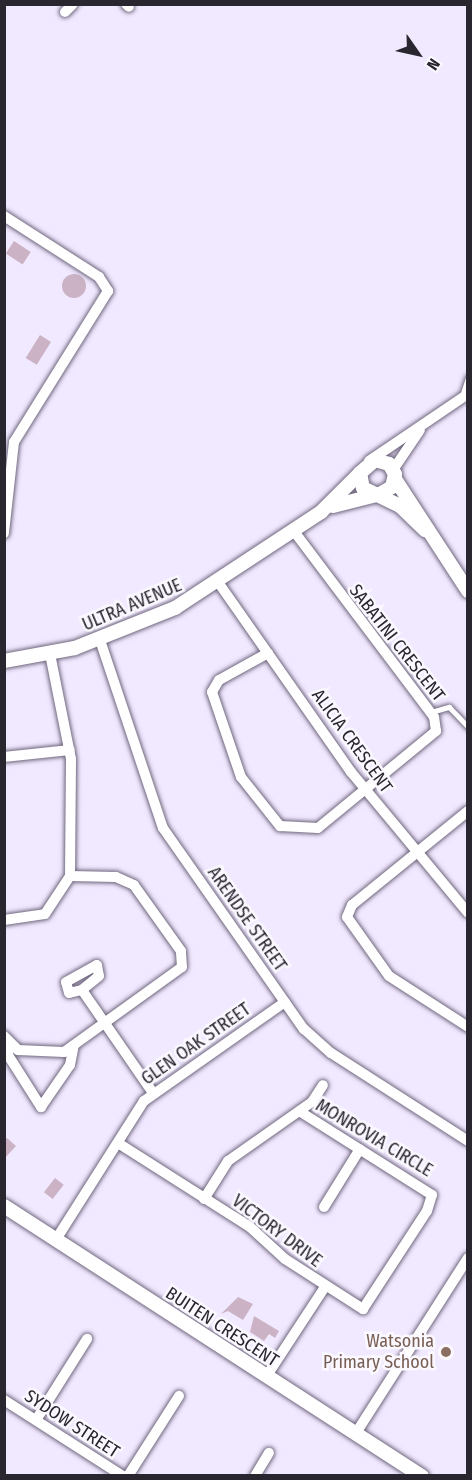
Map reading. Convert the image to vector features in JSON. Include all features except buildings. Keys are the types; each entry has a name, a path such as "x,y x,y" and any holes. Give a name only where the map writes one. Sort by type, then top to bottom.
{"street":[{"path":"4,216 99,277 108,291 14,442 4,533"},
{"path":"364,467 465,396"},
{"path":"377,495 394,475 426,423"},
{"path":"364,467 383,460 425,530 468,591"},
{"path":"364,467 363,488 408,511 425,530"},
{"name":"ULTRA AVENUE","path":"4,661 50,654 100,640 160,616 219,582 321,512 364,467"},
{"name":"ULTRA AVENUE","path":"321,512 377,495"},
{"name":"SABATINI CRESCENT","path":"268,653 219,680 212,692 249,790 276,824 313,829 366,790 434,734 437,724 431,712 294,531"},
{"name":"ALICIA CRESCENT","path":"219,582 366,790 468,913"},
{"name":"ARENDSE STREET","path":"100,640 163,828 285,1002 323,1048 468,1141"},
{"path":"4,920 45,914 70,876 70,750 50,654"},
{"path":"4,757 70,750"},
{"path":"468,811 352,905 347,917 389,976 468,1027"},
{"path":"7,1040 21,1051 58,1054 176,975 183,955 129,881 70,876"},
{"path":"82,990 153,1094"},
{"name":"GLEN OAK STREET","path":"55,1241 118,1143 153,1094 285,1002"},
{"path":"7,1040 8,1055 41,1107 70,1065 74,1045"},
{"name":"MONROVIA CIRCLE","path":"204,1198 228,1161 299,1111 323,1085"},
{"name":"MONROVIA CIRCLE","path":"299,1111 428,1189 432,1202 363,1310 326,1287"},
{"name":"VICTORY DRIVE","path":"118,1143 204,1198 326,1287 266,1377"},
{"path":"324,1206 360,1149"},
{"name":"BUITEN CRESCENT","path":"4,1206 422,1476"},
{"path":"356,1433 468,1258"},
{"path":"36,1420 87,1339"},
{"path":"128,1476 179,1396"},
{"name":"SYDOW STREET","path":"4,1400 123,1476"},
{"path":"255,1476 268,1453"}],"lane":[{"path":"465,396 468,377"},
{"path":"431,712 449,707 468,727"}],"place":[{"name":"Watsonia Primary School","path":"446,1352"}]}
